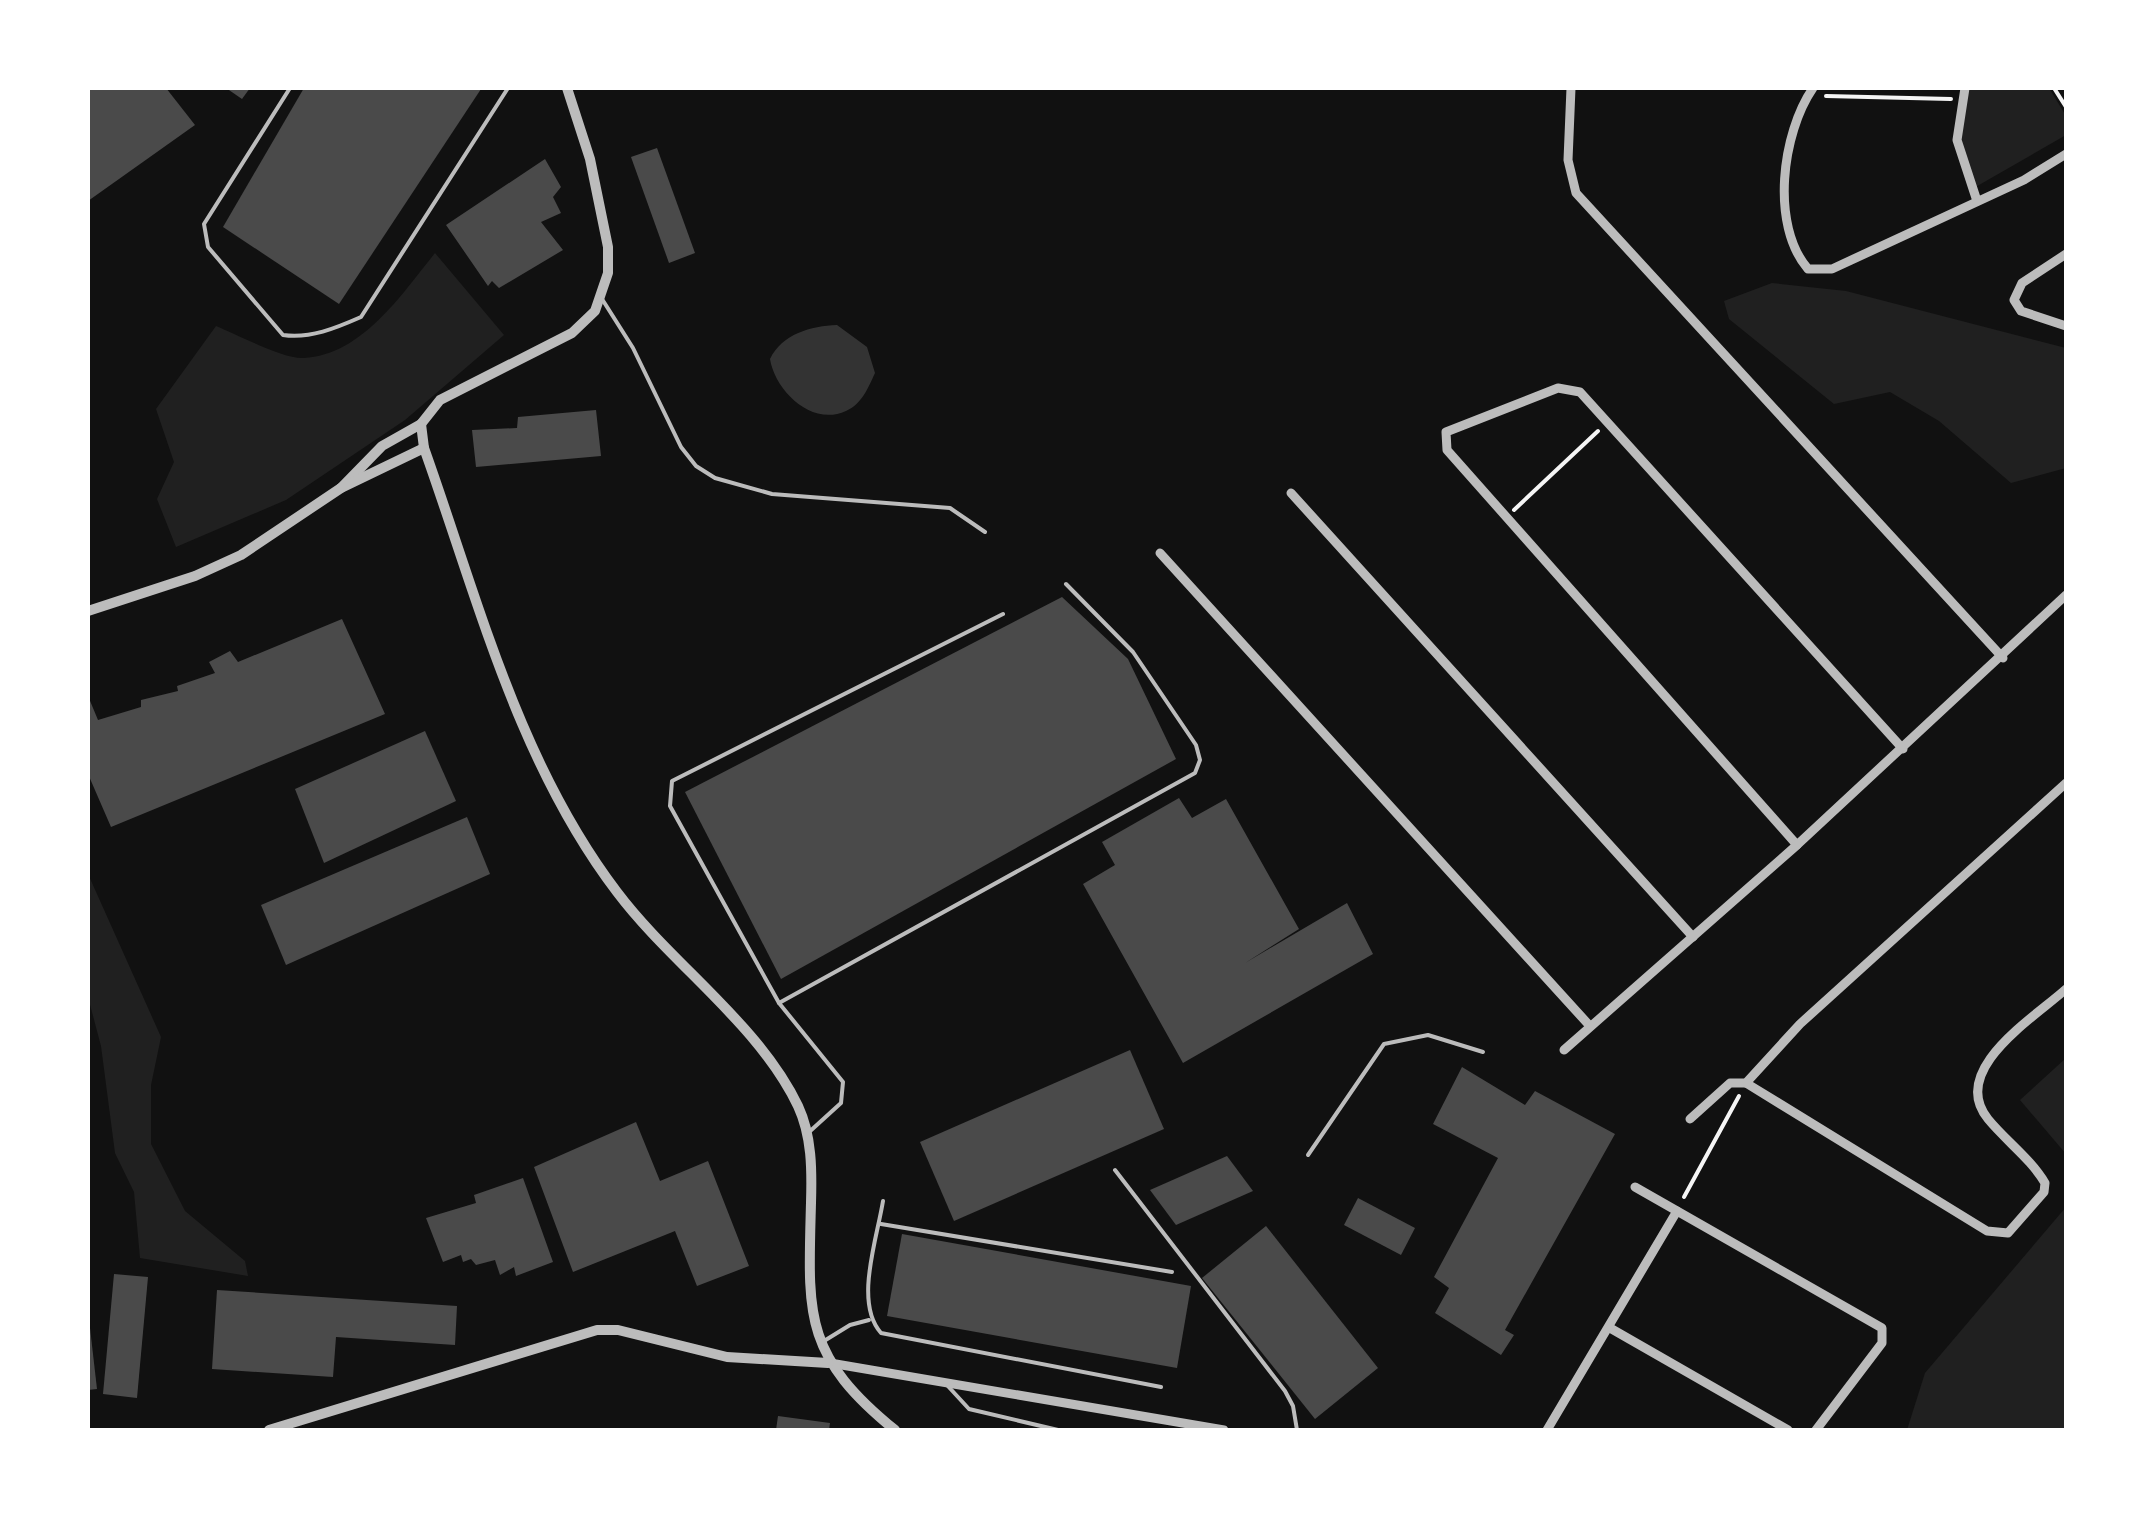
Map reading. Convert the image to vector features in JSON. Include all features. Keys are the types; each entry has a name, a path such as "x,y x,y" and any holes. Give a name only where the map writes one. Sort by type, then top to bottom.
{"street":[{"path":"341,488 382,446 421,424 431,409 458,389 572,333 588,322 602,298 608,274 604,214 567,88"},
{"path":"1571,88 1568,160 1576,193 2003,658"},
{"path":"1965,88 1957,140 1976,202"},
{"path":"1810,92 1792,142 1785,214 1789,239 1808,269 1832,269 1976,202 2066,154"},
{"path":"2066,254 2022,283 2014,300 2022,312 2066,326"},
{"path":"1796,845 1446,450 1446,432 1453,426 1558,388 1580,392 1902,749"},
{"path":"421,424 424,448 488,638 549,784 616,892 783,1080 808,1133 812,1177 810,1296 821,1344 828,1363 896,1430"},
{"path":"88,611 195,576 241,555 341,488 424,448"},
{"path":"1292,493 1694,937"},
{"path":"1160,553 1589,1025"},
{"path":"1564,1050 2003,658 2066,595"},
{"path":"1746,1082 1800,1024 2066,782"},
{"path":"1690,1120 1730,1083 1746,1082 1987,1231 2008,1233 2044,1192 2045,1183 1986,1117 1977,1102 1978,1076 2000,1048 2066,989"},
{"path":"1635,1187 1877,1321 1882,1343 1816,1430"},
{"path":"1547,1430 1677,1211"},
{"path":"1610,1328 1788,1430"},
{"path":"269,1430 597,1330 618,1330 727,1358 828,1363 1224,1430"}],"lane":[{"path":"290,88 204,224 204,235 208,246 283,335 297,337 360,317 508,88"},
{"path":"602,298 633,348 681,447 696,466 714,478 772,494 950,508 985,532"},
{"path":"778,1003 1195,773 1200,760 1196,745 1175,714 1132,652 1066,584"},
{"path":"808,1133 841,1103 843,1082 778,1003 670,806 672,781 1003,614"},
{"path":"1308,1154 1384,1044 1428,1035 1483,1052"},
{"path":"1115,1170 1285,1391 1294,1406 1297,1430"},
{"path":"883,1201 869,1320 881,1333 1161,1386"},
{"path":"879,1224 1172,1272"},
{"path":"821,1344 850,1325 869,1320"},
{"path":"945,1383 969,1409 1058,1430"}],"path":[{"path":"2054,88 2066,107"},
{"path":"1810,92 1961,100"},
{"path":"1505,518 1606,424"},
{"path":"1677,1211 1746,1082"}],"shaded area":[{"path":"1968,88 2049,88 2066,116 2066,135 1972,189 1957,139"},
{"path":"435,253 504,335 405,420 286,500 176,547 157,499 174,462 156,409 216,326 296,358 325,354 344,346 379,320"},
{"path":"1772,283 1846,291 2066,348 2066,468 2011,483 1939,421 1890,392 1834,404 1729,319 1724,301"},
{"path":"837,325 867,347 875,373 852,408 833,415 820,414 797,403 787,393 770,359 782,343 798,333"},
{"path":"88,874 161,1037 151,1085 151,1144 185,1211 245,1261 248,1276 140,1258 134,1192 115,1153 101,1046 88,997"},
{"path":"2066,1058 2066,1154 2020,1100"},
{"path":"2066,1207 2066,1430 1907,1430 1925,1373"}],"building":[{"path":"88,88 166,88 195,125 88,201"},
{"path":"226,88 250,88 242,99"},
{"path":"304,88 481,89 339,304 223,227"},
{"path":"657,148 695,253 669,263 631,157"},
{"path":"545,159 561,187 553,197 561,213 541,222 563,250 499,288 492,281 488,286 446,225"},
{"path":"596,410 601,456 476,467 472,430 517,428 518,417"},
{"path":"1062,597 1128,659 1176,759 781,979 685,792"},
{"path":"342,619 385,714 111,827 88,774 88,696 98,720 141,707 141,700 178,691 177,686 215,673 209,662 230,651 238,662"},
{"path":"425,731 456,801 324,863 295,789"},
{"path":"1179,798 1192,818 1226,799 1299,929 1245,963 1347,903 1373,954 1183,1063 1083,884 1115,865 1102,842"},
{"path":"467,817 490,874 286,965 261,905"},
{"path":"1130,1050 1164,1129 954,1221 920,1142"},
{"path":"1462,1067 1525,1105 1535,1091 1615,1134 1505,1330 1514,1335 1501,1355 1435,1313 1449,1288 1434,1277 1498,1158 1433,1124"},
{"path":"636,1122 660,1181 708,1161 749,1266 697,1286 675,1231 573,1272 534,1167"},
{"path":"1227,1156 1253,1191 1176,1225 1150,1190"},
{"path":"523,1178 553,1262 516,1276 514,1267 500,1275 495,1260 476,1265 471,1259 463,1262 461,1255 443,1262 426,1218 476,1203 474,1195"},
{"path":"1358,1198 1415,1228 1401,1255 1344,1225"},
{"path":"1266,1226 1378,1368 1315,1419 1202,1278"},
{"path":"902,1234 1191,1286 1177,1368 887,1316"},
{"path":"114,1274 148,1277 137,1398 103,1394"},
{"path":"217,1290 457,1306 455,1345 336,1337 333,1377 212,1369"},
{"path":"88,1329 97,1389 88,1390"},
{"path":"778,1416 830,1423 829,1430 776,1430"}]}
